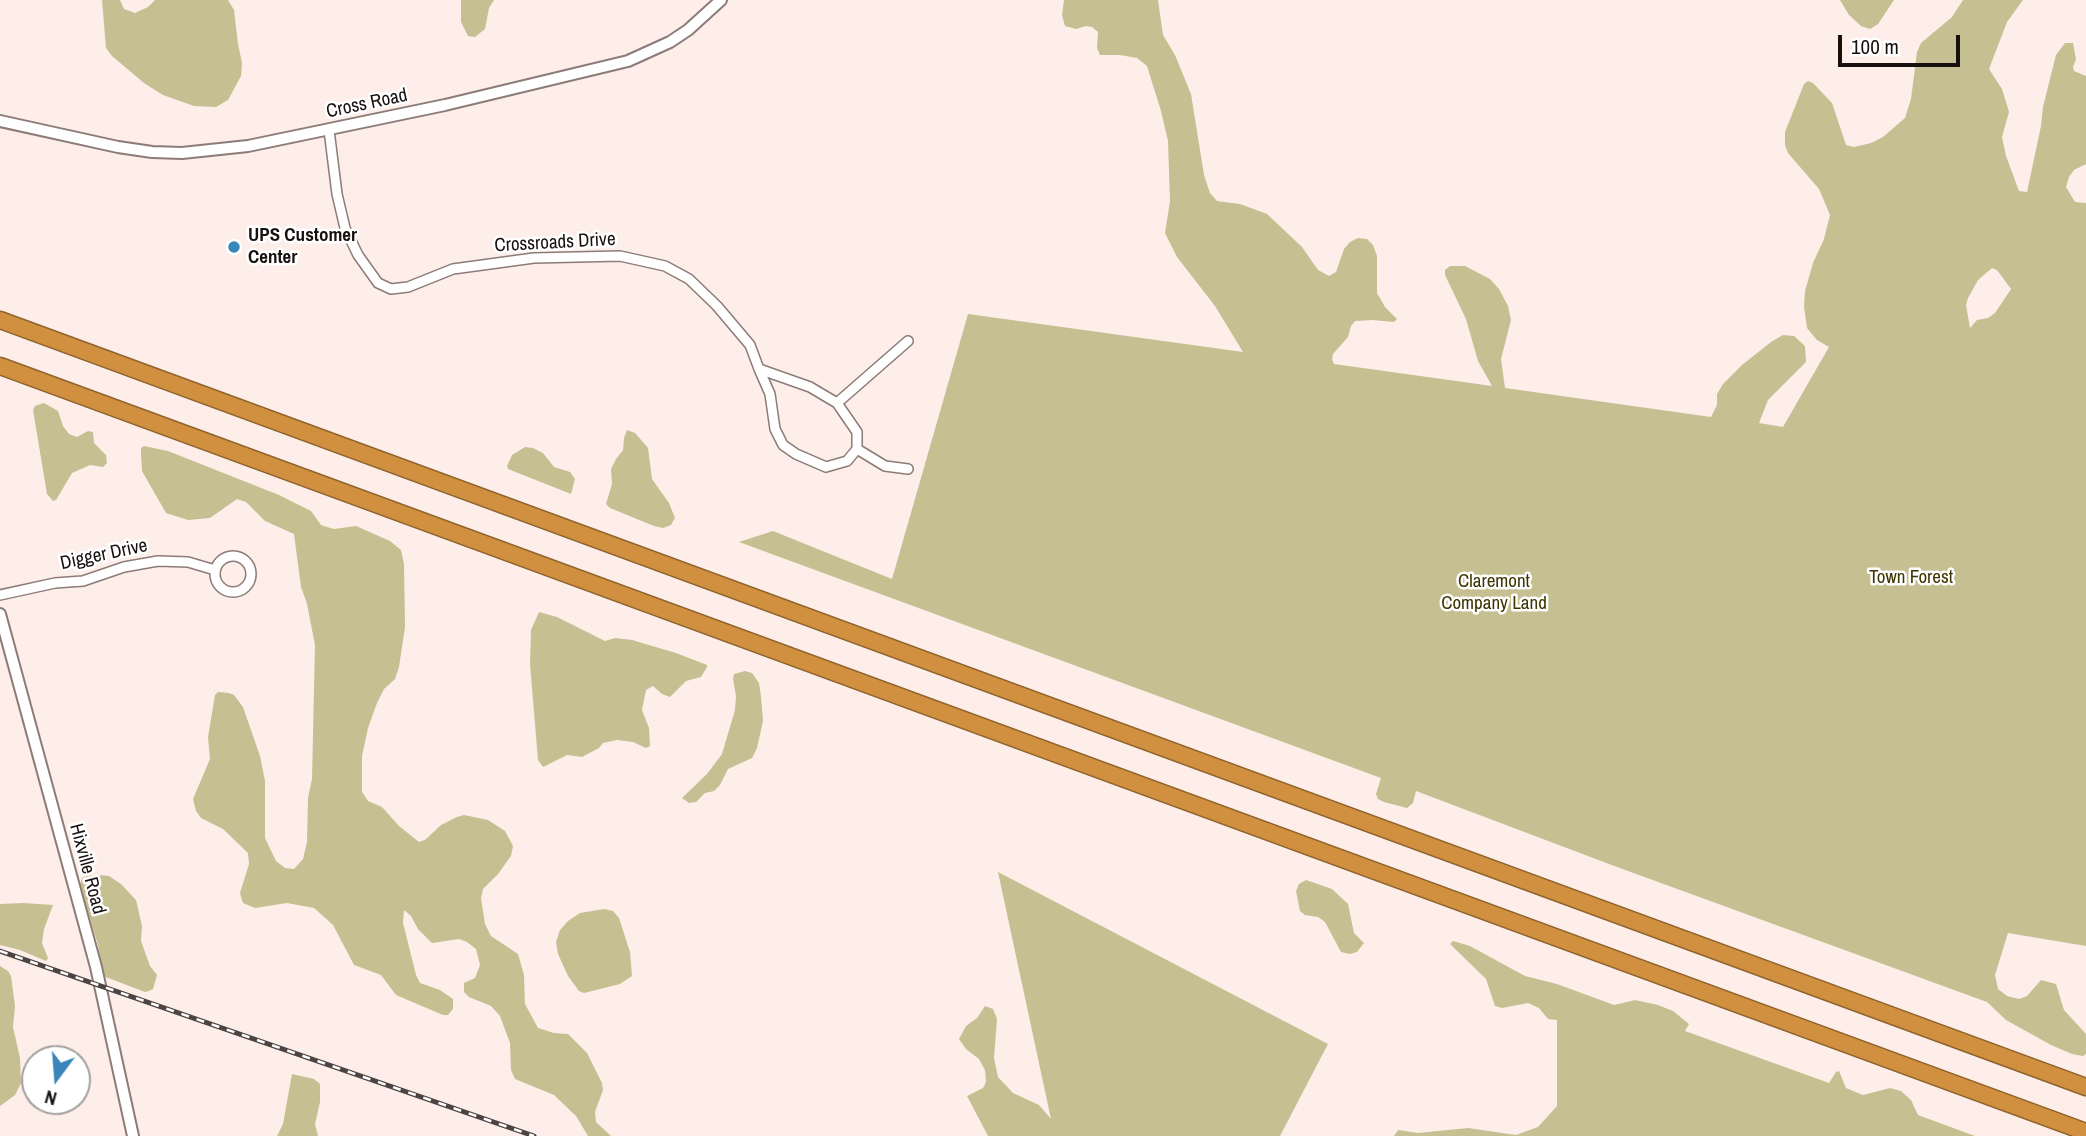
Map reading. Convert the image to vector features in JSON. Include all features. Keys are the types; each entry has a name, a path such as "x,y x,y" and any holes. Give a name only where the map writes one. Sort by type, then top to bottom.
{"highway":[{"path":"0,320 2086,1087"},
{"path":"0,366 2086,1132"}],"street":[{"name":"Cross Road","path":"0,121 118,147 182,153 248,146 628,61 670,42 688,30 720,0"},
{"name":"Crossroads Drive","path":"329,130 337,195 345,228 353,247 372,277 382,285 391,289 408,287 453,269 521,259 607,255 644,260 665,266 689,279 701,290 750,345 759,369"},
{"path":"837,403 908,341"},
{"path":"759,369 810,387 837,403 857,432 857,449 847,461 825,467 783,445 775,429 770,394 759,369"},
{"path":"857,449 885,466 908,469"},
{"path":"237,556 248,565 251,579 242,590 228,592 217,584 215,570 223,558 237,556"},
{"name":"Digger Drive","path":"0,595 55,583 83,581 124,567 159,561 188,562 215,570"},
{"name":"Hixville Road","path":"0,614 100,986 133,1136"}],"green space":[{"path":"102,0 120,0 124,9 135,13 155,0 228,0 234,10 242,63 241,76 228,100 216,107 194,106 163,95 144,83 106,48"},
{"path":"461,0 494,0 489,8 485,29 475,37 468,36 461,22"},
{"path":"1064,0 1158,0 1163,35 1175,55 1191,94 1204,175 1210,193 1217,201 1240,204 1267,214 1302,247 1318,270 1329,276 1336,272 1344,249 1350,242 1358,238 1367,239 1373,245 1377,256 1377,293 1385,307 1397,319 1394,322 1355,321 1348,337 1333,354 1334,364 1492,386 1478,361 1466,319 1445,275 1445,270 1450,266 1465,266 1490,279 1508,306 1511,320 1501,359 1505,388 1711,417 1717,405 1717,394 1742,365 1783,335 1794,336 1805,346 1806,362 1768,400 1759,423 1783,427 1829,347 1817,340 1807,328 1804,307 1805,291 1830,215 1819,189 1788,153 1785,145 1785,132 1804,84 1808,81 1813,83 1832,103 1846,145 1854,147 1871,143 1883,137 1905,118 1921,43 1952,17 1963,0 2023,0 2007,22 1989,69 2002,89 2009,112 2002,137 2006,156 2019,191 2027,192 2056,55 2065,43 2073,43 2076,59 2074,71 2086,76 2086,164 2074,170 2066,187 2075,202 2086,203 2086,946 2008,933 1995,975 1998,989 2007,996 2019,999 2027,996 2041,980 2056,984 2064,1010 2086,1034 2086,1054 2072,1054 2051,1045 2006,1020 1987,1002 1416,791 1413,803 1407,808 1384,802 1378,799 1376,794 1381,778 739,542 773,531 892,579 968,314 1243,352 1215,306 1177,257 1165,233 1170,201 1168,141 1147,66 1137,58 1100,55 1097,48 1098,32 1092,27 1076,29 1065,26 1062,15","holes":["1992,268 1997,270 2011,289 1995,313 1988,318 1977,320 1970,328 1966,305 1968,298 1978,280"]},
{"path":"1840,0 1894,0 1878,24 1870,29 1861,26 1849,15"},
{"path":"44,403 58,411 69,434 77,437 88,431 93,432 94,443 106,455 107,463 103,467 90,465 72,473 53,501 47,494 33,410 35,406"},
{"path":"627,430 635,433 648,448 652,479 669,503 675,518 671,525 663,528 654,526 606,504 612,484 611,469 623,450"},
{"path":"144,446 168,451 279,495 311,511 321,525 334,529 356,526 390,541 401,550 404,564 405,627 399,667 395,679 384,689 368,728 362,756 362,792 368,801 382,807 399,826 419,842 441,825 464,815 488,820 505,831 513,846 511,856 483,889 481,898 485,924 491,936 518,954 524,975 525,1004 538,1028 568,1034 587,1053 603,1090 595,1112 596,1122 611,1136 588,1136 576,1116 554,1095 515,1079 511,1070 510,1043 500,1016 491,1006 469,997 464,992 464,983 475,978 480,965 476,949 467,942 459,939 432,943 404,910 403,923 420,983 440,990 453,999 453,1009 448,1015 443,1015 396,995 381,975 354,965 333,925 314,908 287,903 255,908 243,903 240,893 249,864 248,853 223,829 201,818 193,799 210,759 208,737 215,695 218,692 229,693 234,695 243,707 260,756 265,781 265,838 276,861 285,868 294,869 303,859 312,779 315,645 301,587 294,534 265,521 246,502 237,499 210,518 188,520 166,513 142,471 141,448"},
{"path":"525,447 543,453 554,467 570,472 575,479 571,494 508,469 512,455"},
{"path":"539,612 557,617 605,641 615,638 632,640 676,653 707,667 701,677 686,681 670,697 653,686 646,690 642,710 649,728 650,746 646,748 633,742 617,740 603,743 582,757 567,755 543,767 538,760 530,664 531,630"},
{"path":"745,671 752,673 759,683 763,721 757,748 752,758 728,769 714,791 705,793 696,802 689,803 682,798 707,774 722,754 735,710 734,674"},
{"path":"998,872 1328,1044 1280,1136 988,1136 967,1096 983,1088 986,1082 985,1070 979,1059 966,1049 959,1039 966,1026 977,1018 985,1006 993,1009 997,1019 994,1058 998,1077 1013,1093 1039,1105 1051,1119"},
{"path":"109,876 121,884 136,900 142,926 141,941 150,966 157,975 153,989 149,991 145,992 103,976 98,945 80,885 82,878"},
{"path":"1306,880 1332,889 1348,904 1354,933 1364,943 1357,952 1341,952 1325,922 1300,911 1296,891 1299,884"},
{"path":"0,904 53,905 42,943 48,958 46,961 0,945"},
{"path":"604,909 613,911 619,918 630,952 632,976 620,984 584,993 579,991 568,976 558,954 556,942 560,930 568,921 580,913"},
{"path":"1453,941 1470,946 1525,976 1557,984 1614,1005 1635,1000 1658,1005 1673,1011 1689,1024 1685,1031 1829,1083 1839,1071 1846,1088 1863,1095 1890,1088 1901,1091 1911,1100 1918,1115 1975,1136 1394,1136 1398,1130 1418,1133 1468,1128 1516,1135 1538,1127 1557,1106 1557,1020 1548,1019 1539,1008 1528,1003 1502,1008 1495,1006 1486,979 1450,944"},
{"path":"0,966 11,976 15,1006 13,1027 20,1058 21,1083 15,1095 0,1106"},
{"path":"292,1074 314,1079 320,1084 320,1102 315,1124 318,1136 277,1136 283,1124"}],"railway":[{"path":"0,951 534,1136"}],"place":[{"name":"UPS Customer Center","path":"234,247"}],"park label":[{"name":"Town Forest","path":"1911,578"},
{"name":"Claremont Company Land","path":"1494,593"}]}
